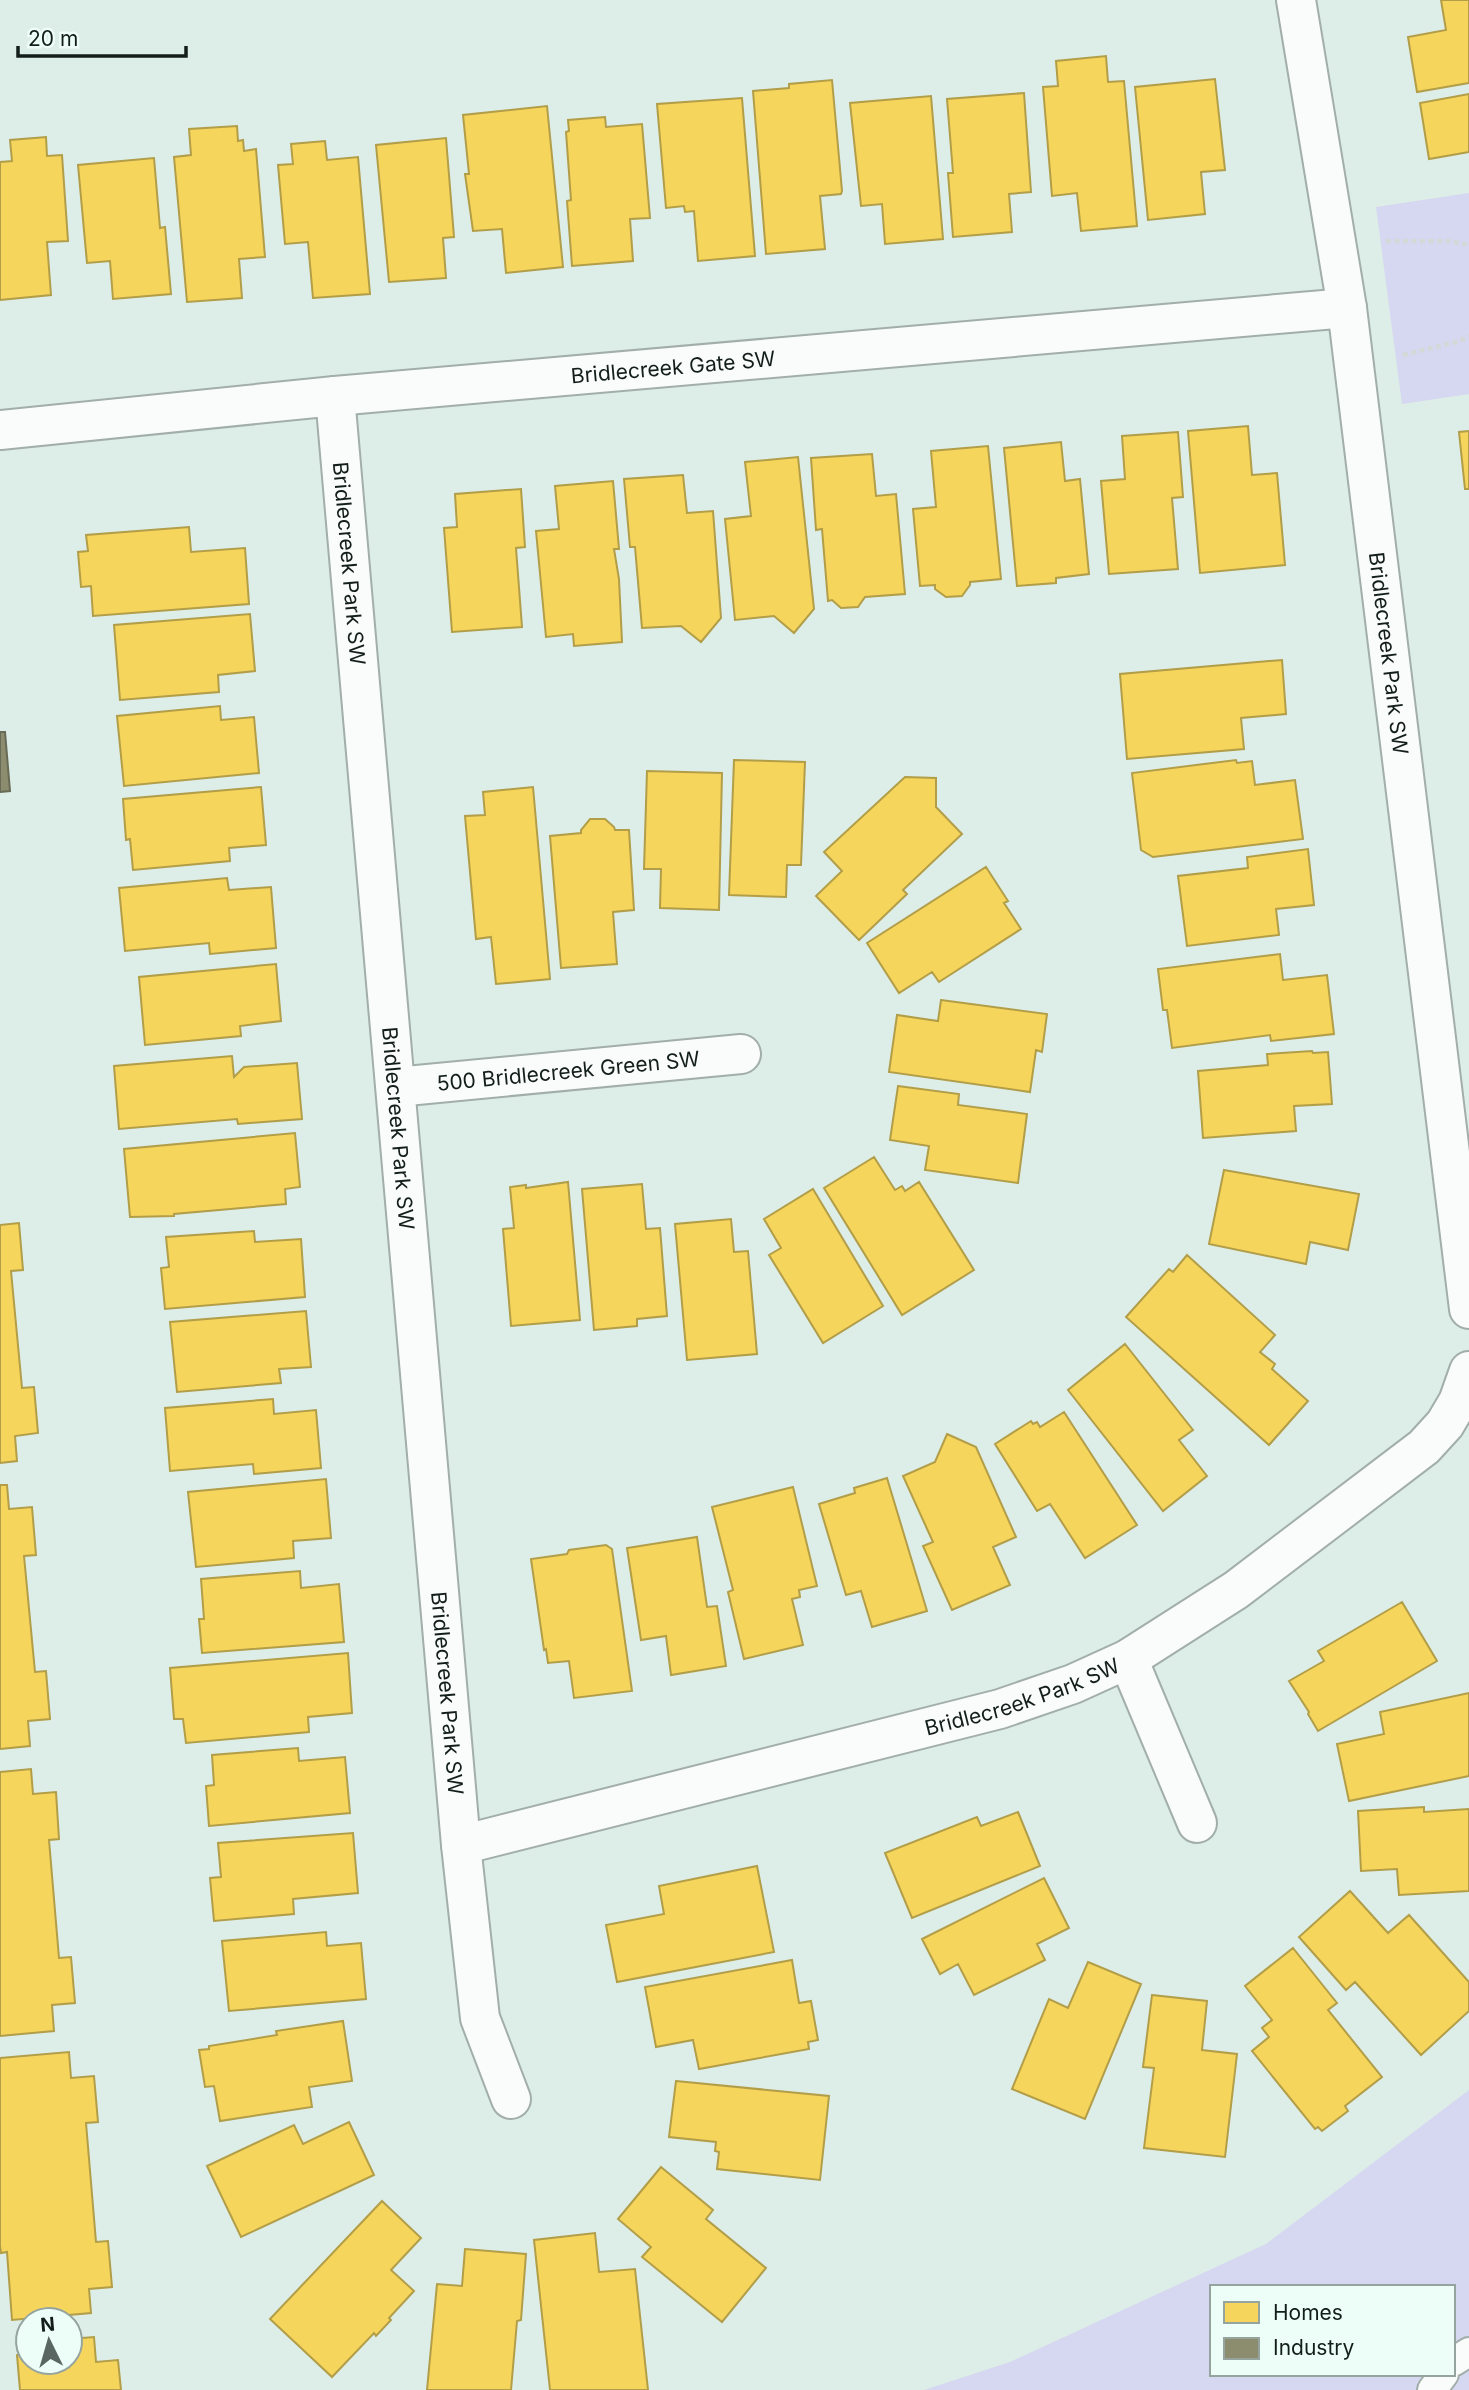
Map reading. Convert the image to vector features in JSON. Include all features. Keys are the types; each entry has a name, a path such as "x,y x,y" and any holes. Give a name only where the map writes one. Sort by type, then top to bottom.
{"street":[{"name":"Bridlecreek Park SW","path":"1296,0 1355,367 1468,1298"},
{"name":"Bridlecreek Gate SW","path":"0,430 335,396 1347,308"},
{"name":"Bridlecreek Park SW","path":"335,396 461,1846 1000,1709 1073,1684 1128,1659 1236,1590 1424,1447 1445,1424 1458,1402 1469,1371"},
{"name":"500 Bridlecreek Green SW","path":"396,1087 741,1054"},
{"path":"1128,1659 1197,1823"},
{"path":"461,1846 480,2018 511,2099"}],"path":[{"path":"1336,240 1449,241 1469,245"},
{"path":"1355,367 1460,341 1469,336"}],"shaded area":[{"path":"1469,193 1469,394 1402,404 1376,207"},
{"path":"1469,2090 1469,2390 924,2390 1010,2362 1266,2244"}],"building: Homes":[{"path":"1441,0 1469,0 1469,83 1417,92 1408,37 1446,30"},
{"path":"1106,56 1108,82 1124,81 1137,226 1081,231 1077,193 1052,196 1043,87 1058,86 1056,61"},
{"path":"1215,79 1225,170 1201,172 1205,214 1148,220 1135,87"},
{"path":"832,80 842,191 841,194 820,196 825,249 766,254 753,91"},
{"path":"1024,93 1031,192 1009,194 1012,232 953,237 948,173 953,173 947,99"},
{"path":"1469,94 1469,152 1429,159 1420,103"},
{"path":"931,96 943,239 885,244 882,204 861,206 850,103"},
{"path":"742,98 755,256 698,261 694,211 685,212 684,206 666,208 657,104"},
{"path":"547,106 563,267 506,273 502,229 473,231 465,174 469,174 463,115"},
{"path":"605,117 606,127 642,124 650,218 630,219 633,261 572,266 567,201 571,200 566,132 569,131 568,120"},
{"path":"237,126 238,141 243,140 244,151 256,149 265,257 239,259 242,298 187,302 174,157 191,155 189,129"},
{"path":"46,137 47,156 62,155 68,241 47,242 51,295 0,300 0,162 12,161 10,140"},
{"path":"446,138 454,237 443,238 446,278 389,282 376,145"},
{"path":"325,141 327,160 358,157 370,294 313,298 308,242 285,244 278,165 293,164 291,144"},
{"path":"154,158 160,228 165,227 171,294 113,299 110,261 87,263 78,165"},
{"path":"1248,426 1252,475 1277,473 1285,565 1200,573 1188,431"},
{"path":"1469,431 1469,489 1465,489 1459,432"},
{"path":"1178,432 1183,497 1172,498 1178,569 1109,574 1101,481 1125,479 1122,436"},
{"path":"1061,442 1065,481 1080,479 1089,574 1056,578 1056,583 1017,586 1004,448"},
{"path":"988,446 1001,579 970,582 962,596 946,597 935,589 935,585 920,586 913,509 936,507 931,451"},
{"path":"872,454 876,496 896,494 905,594 865,597 858,607 841,608 832,600 828,601 822,529 816,530 811,458"},
{"path":"798,457 814,609 794,633 774,616 735,620 725,519 751,516 745,462"},
{"path":"683,475 687,513 713,511 721,618 701,642 681,626 642,628 635,547 630,547 624,479"},
{"path":"613,481 619,549 614,549 619,579 622,642 574,646 573,634 546,637 536,531 559,529 555,486"},
{"path":"521,489 525,547 516,548 522,627 452,632 444,528 457,527 455,494"},
{"path":"189,527 191,552 245,548 249,604 93,616 91,586 81,587 78,552 88,551 86,535"},
{"path":"250,614 255,671 218,675 219,692 120,700 114,625"},
{"path":"1282,660 1286,714 1241,718 1244,749 1127,759 1120,674"},
{"path":"220,706 221,720 254,717 259,773 124,786 117,716"},
{"path":"734,760 805,762 801,865 787,865 786,897 729,895"},
{"path":"1236,760 1237,763 1252,761 1255,785 1295,780 1303,839 1153,857 1141,850 1132,773"},
{"path":"647,771 722,773 719,910 660,908 661,869 644,869"},
{"path":"905,777 936,778 936,807 962,834 903,890 907,894 859,940 816,896 842,871 824,852"},
{"path":"261,787 266,845 229,848 230,861 133,870 130,839 126,840 123,799"},
{"path":"533,787 550,979 496,984 491,937 476,939 465,816 485,815 483,792"},
{"path":"590,819 605,819 615,830 629,830 634,910 613,912 617,964 561,968 550,836 581,833"},
{"path":"1308,849 1314,905 1276,909 1279,935 1187,946 1178,876 1248,868 1247,857"},
{"path":"986,867 1008,901 1004,903 1021,929 939,982 932,972 899,993 867,943"},
{"path":"227,878 229,890 271,887 276,948 210,954 209,943 125,951 119,888"},
{"path":"1280,954 1283,980 1327,975 1334,1034 1271,1041 1270,1035 1172,1048 1167,1010 1163,1010 1158,969"},
{"path":"276,964 281,1021 240,1026 241,1036 145,1045 139,977"},
{"path":"941,1000 1047,1014 1042,1052 1036,1050 1030,1092 889,1072 897,1015 938,1021"},
{"path":"1328,1052 1332,1104 1294,1106 1296,1131 1203,1138 1198,1071 1268,1065 1267,1054"},
{"path":"232,1056 234,1077 244,1067 297,1063 302,1119 238,1124 237,1119 119,1129 114,1066"},
{"path":"898,1086 959,1094 958,1105 1027,1114 1018,1183 925,1170 929,1146 890,1140"},
{"path":"295,1133 300,1187 285,1189 286,1204 174,1216 130,1217 124,1149"},
{"path":"874,1157 895,1190 902,1186 905,1191 919,1182 974,1270 902,1315 824,1188"},
{"path":"1224,1170 1359,1194 1348,1250 1310,1242 1306,1264 1209,1244"},
{"path":"568,1182 580,1320 511,1326 503,1229 514,1228 510,1187 526,1185 526,1188"},
{"path":"642,1184 646,1229 660,1228 667,1316 637,1319 637,1326 594,1330 582,1189"},
{"path":"813,1189 883,1306 823,1343 769,1255 781,1248 764,1219"},
{"path":"731,1219 734,1252 748,1251 757,1354 687,1360 675,1224"},
{"path":"19,1223 23,1270 11,1271 22,1388 34,1387 38,1433 15,1436 17,1461 0,1463 0,1225"},
{"path":"254,1231 255,1242 301,1239 305,1297 165,1309 161,1268 169,1267 166,1237"},
{"path":"1187,1255 1275,1335 1260,1352 1275,1364 1272,1369 1308,1401 1269,1445 1126,1317 1169,1269 1173,1272"},
{"path":"306,1311 311,1367 279,1369 281,1383 177,1392 170,1322"},
{"path":"1125,1344 1193,1430 1179,1440 1207,1476 1163,1511 1068,1390"},
{"path":"273,1399 274,1414 316,1410 321,1468 254,1474 253,1464 170,1471 165,1408"},
{"path":"1064,1412 1137,1525 1085,1558 1050,1504 1037,1511 995,1444 1031,1421 1033,1424 1037,1422 1040,1427"},
{"path":"947,1434 976,1447 1016,1537 993,1547 1010,1585 952,1610 923,1546 933,1542 903,1476 935,1462"},
{"path":"887,1478 927,1611 872,1627 861,1591 846,1595 819,1504 855,1493 854,1488"},
{"path":"326,1479 331,1538 293,1541 294,1558 196,1567 188,1492"},
{"path":"0,1485 7,1485 9,1509 32,1507 36,1555 24,1556 35,1672 46,1671 50,1719 28,1721 30,1746 0,1749"},
{"path":"793,1487 817,1586 799,1590 800,1597 792,1599 803,1645 744,1659 728,1592 733,1590 712,1507"},
{"path":"697,1537 707,1607 717,1606 726,1666 671,1675 666,1636 641,1640 627,1548"},
{"path":"606,1545 612,1549 632,1691 574,1698 569,1661 548,1663 531,1559"},
{"path":"300,1571 301,1588 339,1584 344,1642 202,1653 199,1619 204,1619 201,1579"},
{"path":"1402,1602 1437,1661 1318,1731 1289,1681 1324,1661 1318,1651"},
{"path":"348,1653 352,1713 308,1717 309,1732 186,1743 183,1719 174,1719 170,1668"},
{"path":"1469,1693 1469,1776 1349,1801 1337,1744 1384,1734 1380,1712"},
{"path":"298,1748 299,1761 345,1757 350,1813 209,1826 206,1786 214,1785 212,1755"},
{"path":"31,1769 33,1794 56,1792 59,1839 49,1840 59,1958 71,1957 75,2003 52,2005 54,2031 0,2036 0,1772"},
{"path":"1424,1807 1424,1812 1469,1809 1469,1891 1399,1895 1397,1869 1361,1871 1358,1811"},
{"path":"1018,1812 1040,1866 912,1918 885,1853 977,1817 981,1826"},
{"path":"353,1833 358,1893 293,1899 294,1914 214,1921 210,1878 221,1877 218,1843"},
{"path":"757,1866 774,1952 617,1982 606,1925 664,1914 659,1886"},
{"path":"1044,1878 1069,1928 1037,1944 1045,1960 974,1995 958,1964 940,1974 922,1939"},
{"path":"1350,1891 1388,1933 1409,1915 1469,1982 1469,2011 1421,2055 1355,1982 1346,1990 1299,1937"},
{"path":"326,1932 327,1946 361,1943 366,1999 229,2011 222,1941"},
{"path":"1293,1948 1337,2003 1328,2010 1382,2077 1345,2106 1348,2111 1322,2131 1318,2127 1315,2129 1252,2051 1269,2037 1262,2028 1272,2020 1245,1986"},
{"path":"792,1960 799,2003 811,2001 818,2040 808,2042 809,2049 699,2069 693,2040 656,2047 645,1987"},
{"path":"1088,1962 1141,1984 1085,2119 1012,2089 1049,1999 1068,2008"},
{"path":"1152,1995 1207,2001 1202,2050 1237,2054 1225,2157 1144,2148 1154,2068 1143,2067"},
{"path":"343,2021 352,2081 309,2087 312,2107 220,2121 214,2086 205,2087 199,2050 277,2035 276,2031"},
{"path":"69,2052 71,2078 94,2076 98,2122 86,2123 96,2242 108,2241 112,2287 89,2289 91,2313 84,2314 84,2306 14,2306 12,2320 7,2252 1,2253 0,2246 0,2058"},
{"path":"676,2081 829,2096 820,2180 717,2169 719,2152 715,2151 716,2142 669,2137"},
{"path":"349,2122 374,2175 241,2237 207,2166 294,2125 303,2144"},
{"path":"661,2167 713,2210 706,2219 766,2268 722,2322 642,2257 651,2247 618,2219"},
{"path":"382,2201 421,2238 391,2270 414,2291 376,2336 374,2333 332,2377 270,2319"},
{"path":"595,2233 599,2272 635,2269 648,2390 550,2390 534,2240"},
{"path":"465,2249 526,2254 521,2320 517,2321 511,2390 427,2390 437,2284 462,2286"},
{"path":"94,2337 96,2362 118,2360 121,2390 20,2390 19,2376 84,2376 84,2338"}],"building: Industry":[{"path":"0,732 5,732 10,791 0,792"}]}
